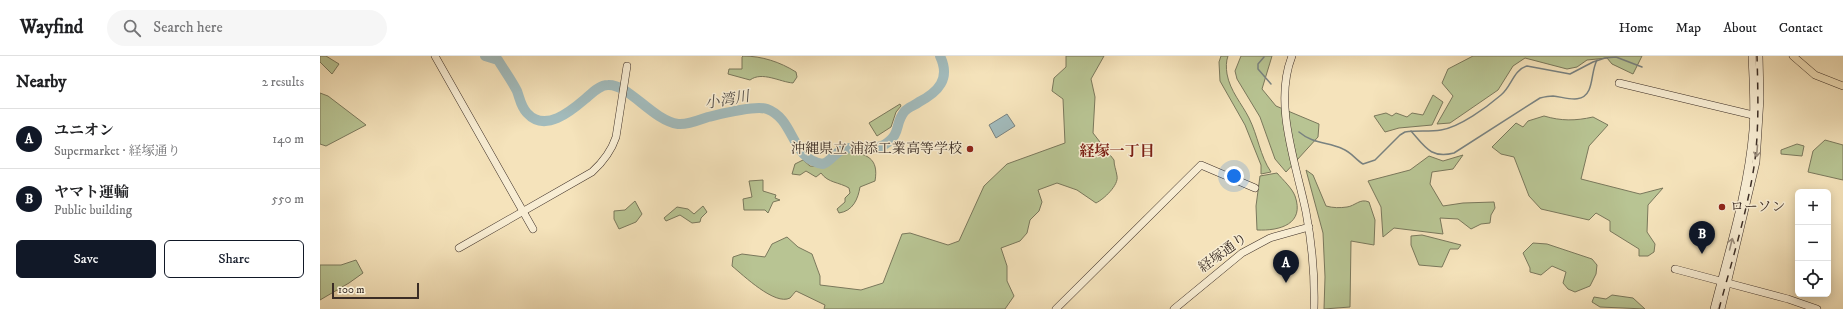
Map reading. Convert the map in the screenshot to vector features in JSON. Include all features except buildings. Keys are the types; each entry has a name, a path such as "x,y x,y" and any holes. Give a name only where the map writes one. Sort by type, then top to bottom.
{"main road":[{"path":"1793,56 1816,75 1843,86"}],"street":[{"path":"435,56 533,230"},
{"path":"1292,56 1286,76 1284,98 1287,122 1298,171 1313,253 1314,309"},
{"path":"1752,56 1756,116"},
{"path":"1721,309 1724,282 1746,181 1756,116 1759,56"},
{"path":"459,248 592,172 601,164 616,138 627,66"},
{"path":"1619,83 1756,116"},
{"path":"1056,309 1201,165 1255,188"},
{"name":"経塚通り","path":"1174,309 1211,277 1246,250 1276,236 1309,227"},
{"path":"1675,269 1788,298 1817,309"},
{"path":"1714,309 1724,282"}],"green space":[{"path":"320,56 326,56 339,64 332,74 320,62"},
{"path":"743,56 764,58 784,65 796,72 797,77 793,83 765,77 750,80 728,74 729,69 742,69"},
{"path":"1066,56 1104,56 1091,79 1095,97 1093,133 1114,160 1117,180 1110,191 1096,203 1077,190 1057,183 1038,190 1042,202 1039,211 1030,220 1027,233 1020,241 1001,248 1007,266 1007,281 1014,296 1005,309 824,309 825,305 796,291 790,298 776,298 751,282 732,266 733,257 742,254 765,257 772,244 787,237 798,247 812,254 820,276 820,285 861,290 883,283 902,234 910,233 948,245 959,241 984,186 1007,164 1065,143 1063,99 1052,91 1054,78 1066,67"},
{"path":"1221,56 1228,56 1226,67 1233,92 1249,118 1264,159 1271,172 1261,174 1261,165 1245,125 1220,81 1219,62"},
{"path":"1241,56 1272,56 1262,89 1276,106 1319,124 1318,137 1286,172 1275,159 1260,117 1237,79 1235,71"},
{"path":"1473,56 1642,56 1633,74 1612,64 1607,58 1587,60 1577,67 1567,69 1525,58 1513,66 1498,90 1450,123 1437,124 1453,96 1442,83 1448,69"},
{"path":"320,93 328,96 366,125 326,146 320,144"},
{"path":"1433,95 1443,102 1432,125 1399,128 1385,132 1374,116 1386,113 1392,116 1396,113 1407,117 1412,113 1423,115"},
{"path":"900,104 901,106 896,112 891,127 877,136 869,123"},
{"path":"1544,116 1568,120 1593,117 1608,125 1589,146 1581,179 1640,194 1663,188 1648,205 1647,232 1655,244 1654,252 1648,256 1639,256 1639,249 1610,231 1610,221 1596,213 1589,220 1541,209 1529,196 1514,157 1501,154 1492,147 1516,123 1523,127 1528,121"},
{"path":"1825,140 1843,145 1843,180 1808,172 1813,151"},
{"path":"1797,144 1804,146 1802,156 1781,154 1781,150"},
{"path":"847,151 870,158 875,167 875,181 860,187 854,204 848,210 839,213 837,209 845,202 845,198 850,193 849,188 830,181 821,173 816,177 806,171 800,175 792,174 795,164 803,160 810,166 826,167 839,155"},
{"path":"1463,155 1453,169 1432,172 1430,184 1443,206 1463,203 1494,202 1495,208 1491,215 1490,223 1481,224 1471,229 1458,219 1440,218 1443,234 1394,228 1383,237 1381,207 1368,181 1410,170 1429,156 1443,161"},
{"path":"1306,170 1313,175 1326,206 1336,208 1347,207 1366,201 1369,202 1375,220 1374,245 1351,241 1350,307 1324,309 1325,277 1323,233"},
{"path":"1277,173 1294,193 1297,213 1288,224 1282,227 1257,230 1256,206 1260,176"},
{"path":"763,180 763,191 776,195 775,198 780,200 773,202 768,213 765,210 744,210 743,199 752,197 749,181"},
{"path":"635,201 642,214 636,222 619,229 614,219 614,211 625,210"},
{"path":"703,206 707,212 701,218 700,222 692,223 680,215 666,221 664,218 677,207 688,209 694,214"},
{"path":"1422,235 1461,245 1458,249 1450,249 1442,267 1419,265 1411,245 1411,236"},
{"path":"1533,243 1547,244 1592,259 1597,265 1596,274 1590,286 1575,292 1568,289 1563,283 1566,272 1552,266 1541,275 1530,272 1530,268 1523,253"},
{"path":"356,260 363,273 320,300 320,265 341,265"},
{"path":"1612,295 1633,298 1645,309 1600,307 1592,302 1594,297 1606,299"}],"water":[{"path":"1007,114 1015,126 996,138 989,125"}],"waterway":[{"name":"小湾川","path":"485,56 498,60 517,91 523,108 534,119 550,121 558,118 573,109 598,88 605,85 616,86 624,90 659,116 678,124 690,123 738,110 762,108 776,114 783,121 805,155 813,161 823,164 842,150 850,148 874,148 884,145 890,141 896,133 899,121 904,112 932,94 941,84 944,71 940,56"},
{"path":"1264,57 1258,64 1258,69 1271,84"},
{"path":"1299,132 1315,141 1346,150 1363,164 1375,160 1400,135 1405,132 1441,130 1465,121 1501,95 1519,71 1527,66 1570,74 1593,62 1605,58 1616,57 1642,67"},
{"path":"1411,131 1425,147 1434,153 1454,153 1540,98 1553,96 1578,99 1586,95 1589,90 1597,60"}],"railway":[{"path":"1719,309 1744,216 1755,160 1758,121 1757,56"}],"place":[{"name":"沖縄県立 浦添工業高等学校","path":"970,149"},
{"name":"ローソン","path":"1722,207"},
{"name":"ヤマト運輸","path":"1702,254"},
{"name":"ユニオン","path":"1286,283"}],"district":[{"name":"経塚一丁目","path":"1117,151"}]}
